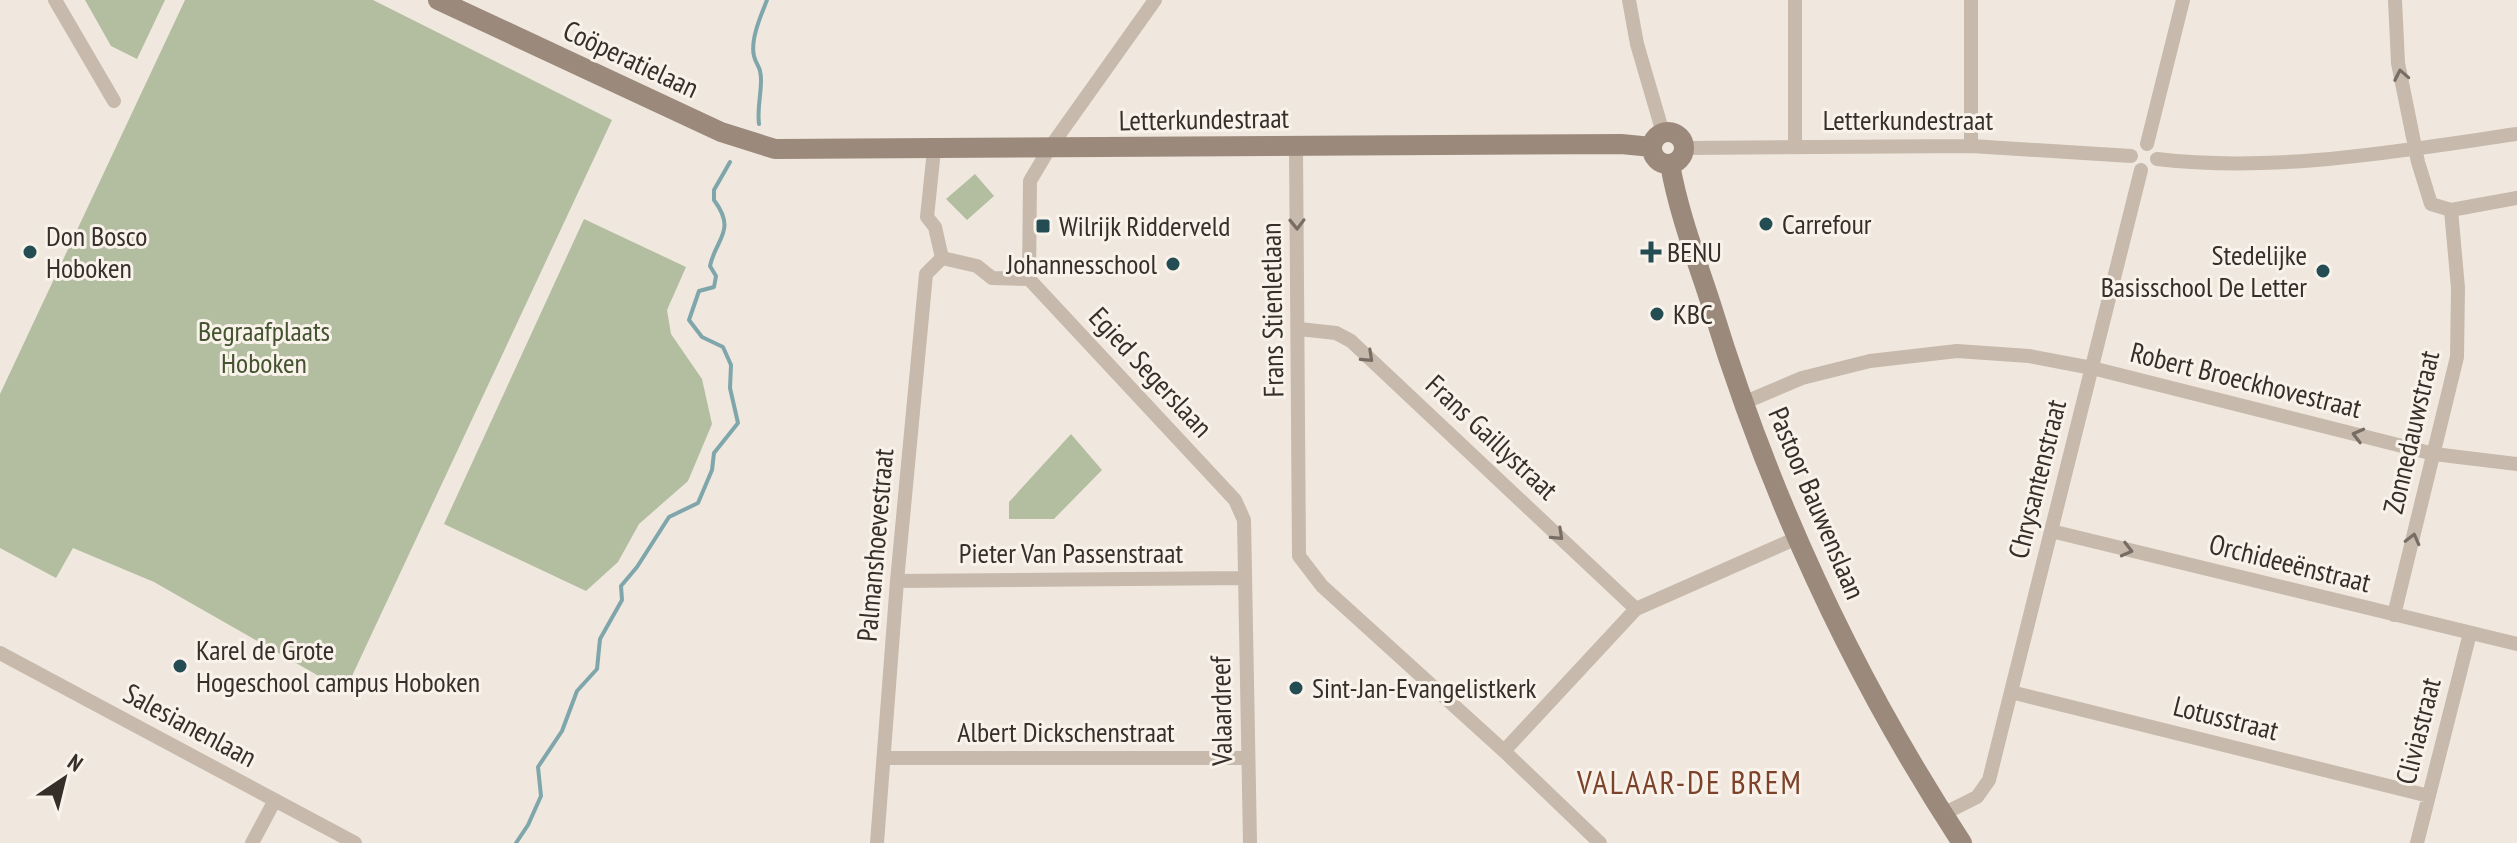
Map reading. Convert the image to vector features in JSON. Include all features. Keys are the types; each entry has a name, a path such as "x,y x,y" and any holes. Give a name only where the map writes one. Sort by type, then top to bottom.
{"street":[{"path":"55,0 114,101"},
{"path":"934,150 927,217 935,227 942,258 977,266 992,278 1029,279 1030,181 1049,149 1152,5 1135,0"},
{"path":"1629,0 1658,140 1655,159 1670,164 1681,158 1684,148 1677,135 1658,140"},
{"path":"1795,0 1795,147"},
{"path":"1971,0 1971,146"},
{"path":"2147,144 2183,0"},
{"path":"2395,0 2398,63 2431,204 2451,210 2517,198"},
{"name":"Coöperatielaan","path":"443,1 757,146"},
{"path":"2157,159 2246,165 2416,150 2517,134"},
{"name":"Letterkundestraat","path":"757,146 775,149 934,150 1621,144 1658,140"},
{"path":"2147,144 2155,150 2157,159 2153,167 2141,170 2133,164 2131,156 2136,146 2147,144"},
{"name":"Frans Stienletlaan","path":"1296,146 1299,556 1322,586 1504,751"},
{"name":"Letterkundestraat","path":"1684,148 1971,146 2131,156"},
{"name":"Pastoor Bauwenslaan","path":"1670,164 1697,261 1743,403 1797,538 1914,770 1962,843"},
{"name":"Chrysantenstraat","path":"1943,814 1977,797 1989,780 2141,170"},
{"name":"Zonnedauwstraat","path":"2394,615 2457,357 2458,288 2451,210"},
{"name":"Palmanshoevestraat","path":"877,843 897,581 926,274 942,258"},
{"name":"Egied Segerslaan","path":"1029,279 1235,500"},
{"name":"Frans Gaillystraat","path":"1299,329 1336,333 1351,341 1636,609"},
{"name":"Robert Broeckhovestraat","path":"1743,403 1802,378 1870,361 1957,351 2029,356 2092,368 2434,454 2517,464"},
{"name":"Valaardreef","path":"1235,500 1244,520 1250,843"},
{"name":"Orchideeënstraat","path":"2051,531 2517,644"},
{"path":"1600,843 1504,751 1636,609 1797,538"},
{"name":"Pieter Van Passenstraat","path":"897,581 1245,578"},
{"name":"Cliviastraat","path":"2417,843 2470,633"},
{"name":"Salesianenlaan","path":"0,653 355,843"},
{"name":"Lotusstraat","path":"2011,692 2429,796"},
{"name":"Albert Dickschenstraat","path":"884,758 1248,758"},
{"path":"252,843 275,800"}],"green space":[{"path":"85,0 165,0 137,59 111,46"},
{"name":"Begraafplaats Hoboken","path":"185,0 373,0 612,120 345,691 154,582 73,548 56,578 0,548 0,394"},
{"path":"975,174 994,196 967,220 946,199"},
{"path":"584,219 686,267 667,310 671,334 702,379 712,424 688,481 639,524 618,562 586,591 444,524"},
{"path":"1071,434 1102,470 1054,519 1009,519 1009,502"}],"waterway":[{"path":"759,124 761,75 754,56 754,43 767,0"},
{"path":"516,843 541,796 538,767 562,731 577,691 597,669 600,639 622,600 621,586 669,517 698,503 712,470 714,453 738,423 730,388 731,365 723,347 702,337 689,320 699,291 714,287 716,276 710,266 724,227 724,219 714,200 714,190 730,162"}],"place":[{"name":"Carrefour","path":"1766,224"},
{"name":"Wilrijk Ridderveld","path":"1043,226"},
{"name":"Don Bosco Hoboken","path":"30,252"},
{"name":"BENU","path":"1651,252"},
{"name":"Johannesschool","path":"1173,264"},
{"name":"Stedelijke Basisschool De Letter","path":"2323,271"},
{"name":"KBC","path":"1657,314"},
{"name":"Karel de Grote Hogeschool campus Hoboken","path":"180,666"},
{"name":"Sint-Jan-Evangelistkerk","path":"1296,688"}],"district":[{"name":"VALAAR-DE BREM","path":"1690,783"}]}
